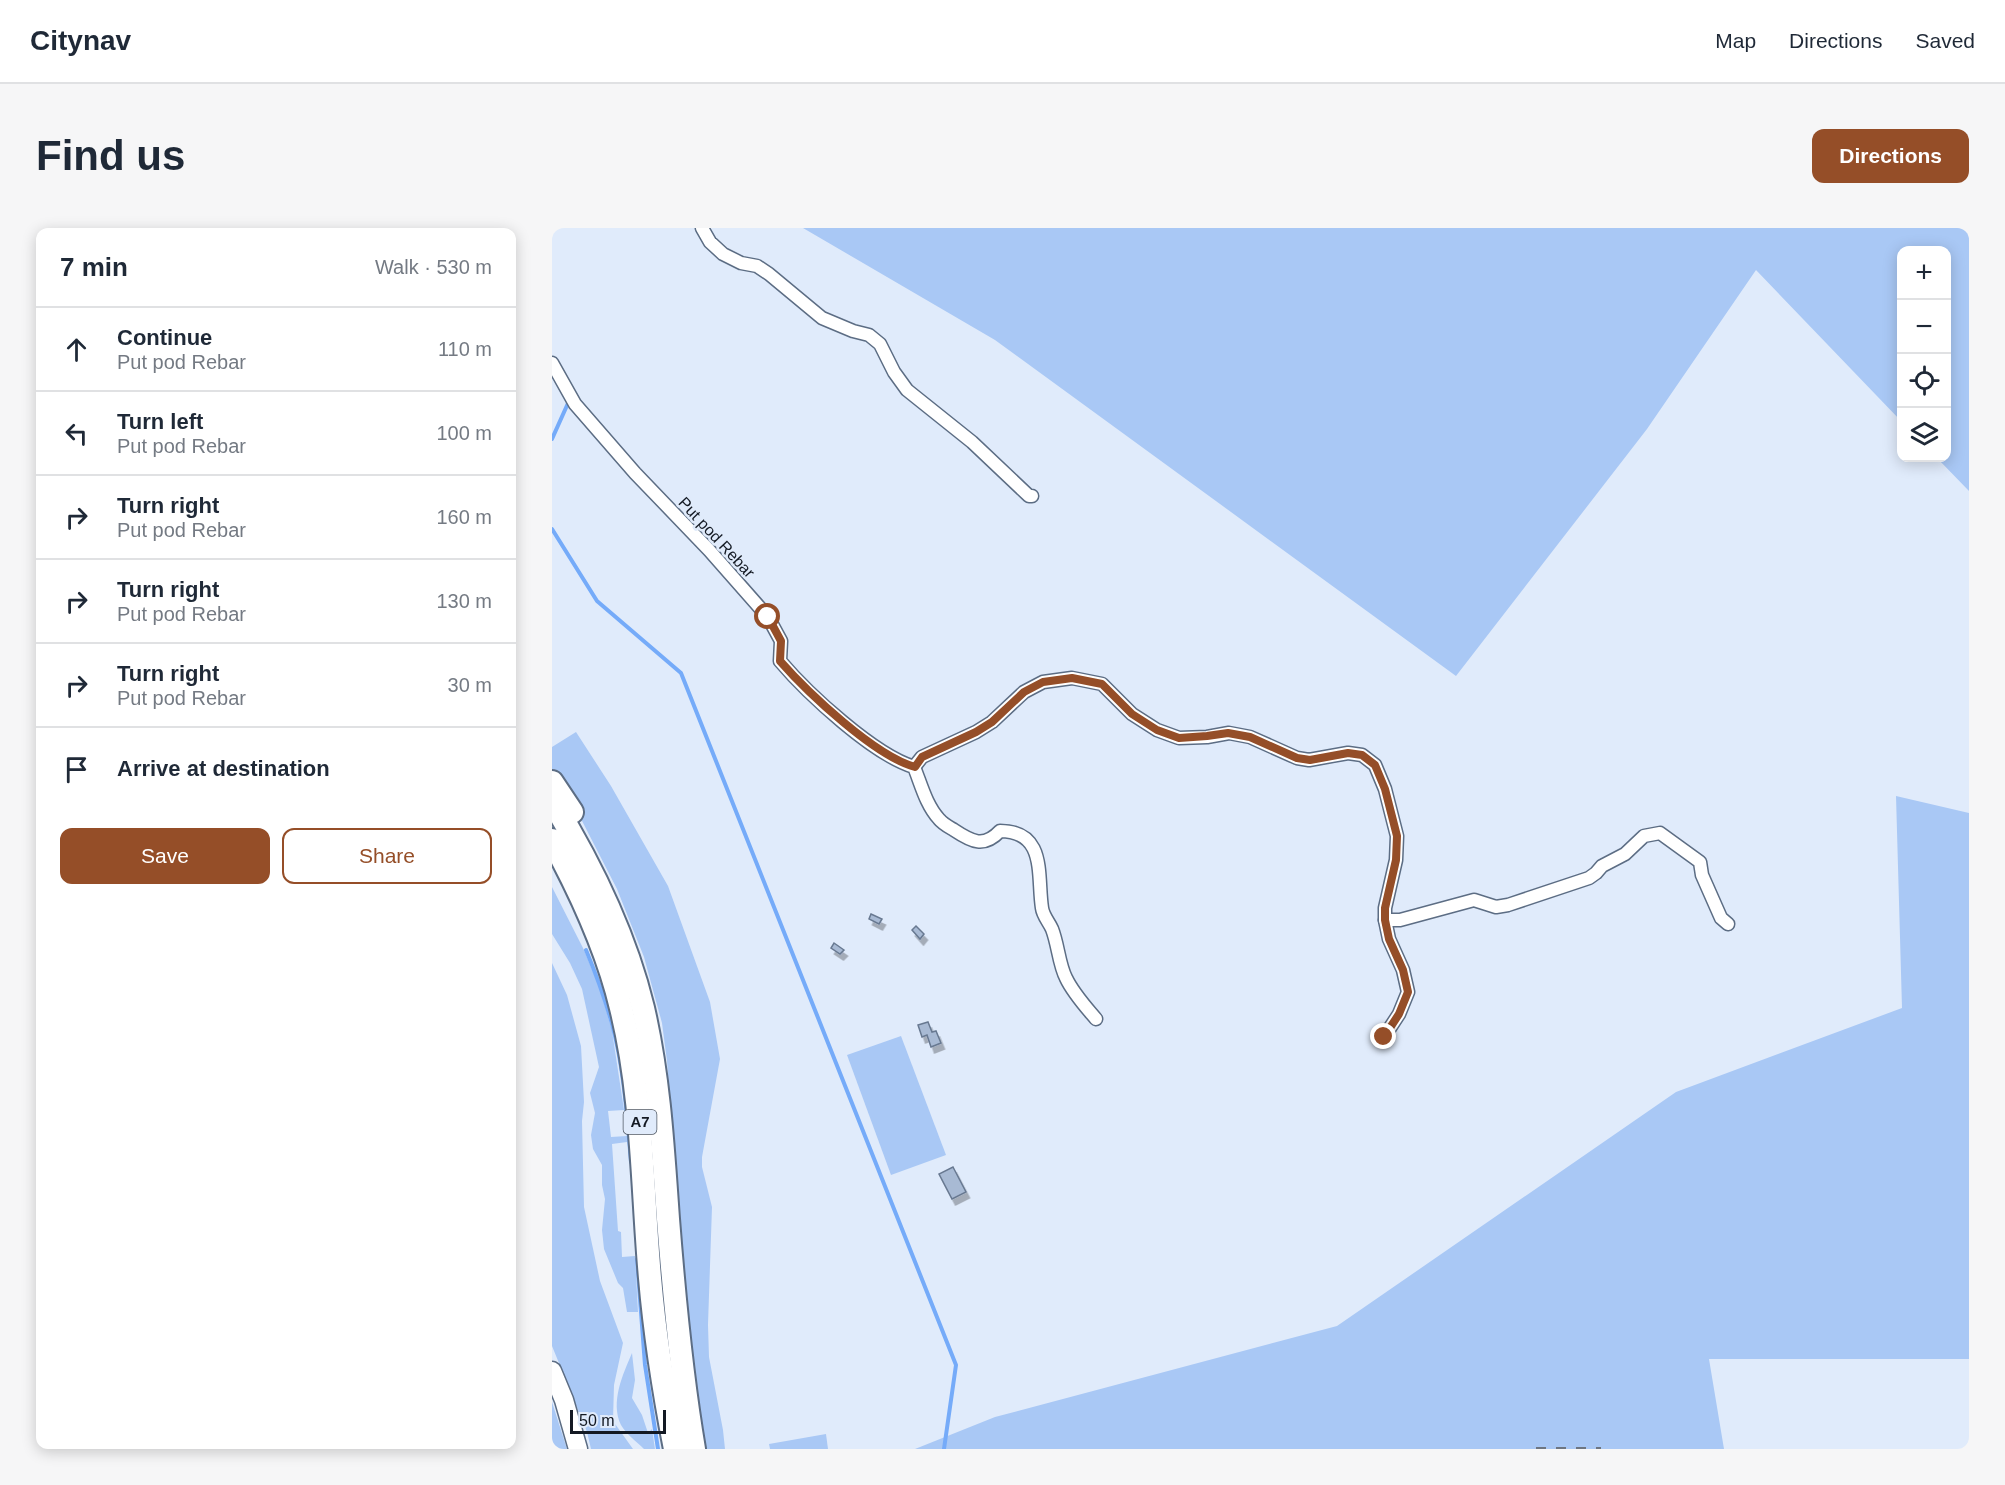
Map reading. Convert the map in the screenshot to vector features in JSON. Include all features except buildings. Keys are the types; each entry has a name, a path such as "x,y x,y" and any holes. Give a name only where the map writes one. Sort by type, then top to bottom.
{"highway":[{"path":"552,782 606,873 632,936 656,1022 655,1069"},
{"name":"A7","path":"552,801 585,855 623,943 643,1009 655,1069 660,1110 678,1339 694,1449"},
{"name":"A7","path":"552,840 581,897 610,968 621,1008 639,1111 650,1279 663,1387 675,1449"},
{"path":"552,862 595,947 610,968"}],"main road":[{"path":"552,1371 564,1400 578,1449"}],"street":[{"path":"702,228 710,242 723,254 741,263 757,266 770,274 822,318 852,331 869,334 880,344 894,372 907,390 972,442 1029,496 1032,496"},
{"name":"Put pod Rebar","path":"552,363 575,404 768,617 781,641 780,661 792,675 877,748 902,763 915,767"},
{"path":"1096,1019 1065,977 1052,928 1042,911 1039,859 1028,840 1013,831 1000,831 992,840 980,842 966,838 939,820 926,800 915,767 922,757 992,722 1024,692 1043,682 1072,678 1102,684 1132,714 1157,730 1179,738 1228,733 1250,737 1297,758 1310,760 1348,753 1362,755 1375,765 1385,789 1397,836 1396,860 1385,908 1385,920 1389,939 1403,970 1408,992 1399,1014 1384,1037"},
{"path":"1385,920 1400,920 1474,900 1496,907 1508,905 1589,878 1602,866 1625,854 1644,836 1660,833 1700,861 1702,875 1721,918 1728,924"}],"shaded area":[{"path":"803,228 1969,228 1969,491 1941,462 1951,462 1951,246 1897,246 1897,417 1756,270 1647,429 1456,676 995,340"},
{"path":"576,732 611,786 668,886 710,1002 720,1059 702,1167 712,1207 709,1357 725,1449 703,1449 696,1413 662,1023 644,957 617,889 580,817 552,773 552,747"},
{"path":"1896,796 1969,813 1969,1359 1709,1359 1724,1449 915,1449 995,1417 1337,1326 1676,1092 1902,1008"},
{"path":"552,887 584,950 600,989 612,1031 624,1110 608,1111 611,1137 627,1136 627,1142 612,1144 618,1231 621,1232 622,1257 635,1256 638,1312 627,1312 623,1288 618,1283 604,1249 602,1230 605,1199 602,1165 593,1149 591,1135 595,1113 590,1093 599,1067 582,989 570,963 552,934"},
{"path":"552,963 567,995 581,1046 584,1102 582,1121 584,1207 600,1281 623,1343 614,1385 613,1421 633,1449 591,1449 587,1432 552,1346"},
{"path":"901,1036 946,1155 891,1175 847,1055"},
{"path":"632,1353 635,1380 632,1398 642,1415 648,1433 652,1429 655,1449 644,1449 623,1428 618,1416 619,1388"},
{"path":"552,1402 567,1449 552,1449"},
{"path":"826,1434 828,1449 770,1449 769,1444"}],"waterway":[{"path":"552,439 569,401"},
{"path":"552,529 597,601 681,673 956,1365 944,1449"},
{"path":"586,950 616,1041 631,1162"},
{"path":"637,1259 645,1365 658,1449"}],"railway":[{"path":"1536,1449 1601,1449"}],"route":[{"path":"768,617 781,641 780,661 792,675 877,748 902,763 915,767 922,757 992,722 1024,692 1043,682 1072,678 1102,684 1132,714 1157,730 1179,738 1228,733 1250,737 1297,758 1310,760 1348,753 1362,755 1375,765 1385,789 1397,836 1396,860 1385,908 1385,920 1389,939 1403,970 1408,992 1399,1014 1384,1037"}]}
